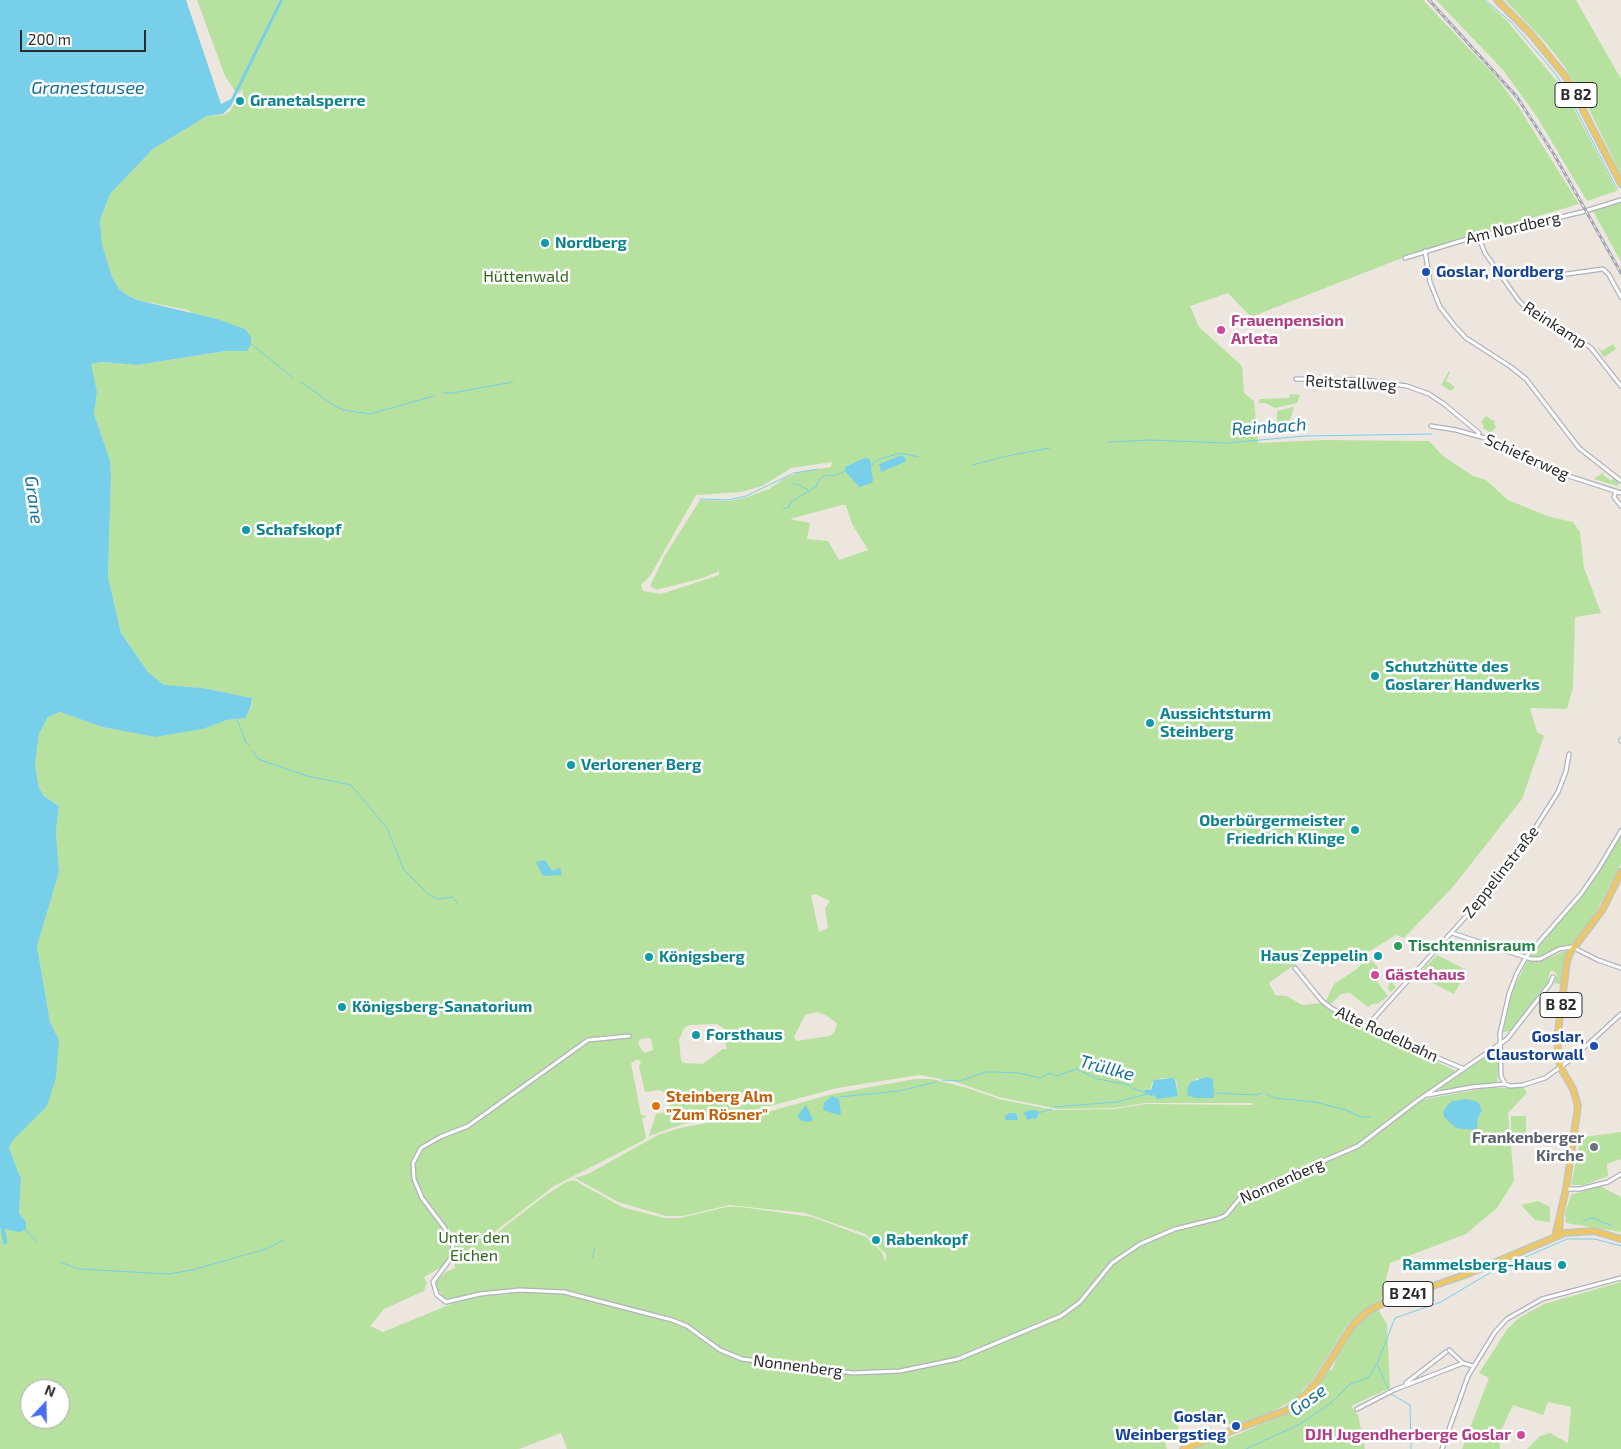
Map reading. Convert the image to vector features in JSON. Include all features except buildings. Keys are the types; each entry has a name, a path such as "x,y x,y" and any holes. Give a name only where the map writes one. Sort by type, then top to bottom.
{"main road":[{"name":"B 82","path":"1497,0 1530,33 1566,78 1621,184"},
{"name":"B 82","path":"1557,1236 1578,1106 1573,1089 1561,1068 1558,1032 1567,967 1570,953 1603,910 1621,872"},
{"name":"B 82","path":"1559,1216 1560,1223"},
{"path":"1557,1236 1560,1223 1576,1231"},
{"name":"B 241","path":"1183,1449 1287,1410 1313,1387 1346,1334 1368,1312 1386,1302 1465,1275 1557,1236 1576,1231 1600,1233 1621,1239"}],"street":[{"name":"Am Nordberg","path":"1405,258 1478,236 1582,212 1621,200"},
{"name":"Reinkamp","path":"1478,236 1484,253 1519,301 1530,311 1574,335 1591,348 1621,386"},
{"path":"1425,251 1430,282 1440,307 1454,325 1466,338 1511,367 1526,380 1579,448 1621,481"},
{"path":"1498,270 1508,269 1536,274 1567,274 1603,269 1621,297"},
{"name":"Reitstallweg","path":"1296,379 1365,380 1411,387 1429,394 1444,404 1479,433 1478,436"},
{"name":"Schieferweg","path":"1432,426 1478,436 1505,446 1541,467 1621,493"},
{"path":"1616,491 1614,497 1621,506"},
{"name":"Zeppelinstraße","path":"1366,1027 1498,882 1529,840 1558,792 1566,771 1568,754"},
{"path":"1505,1084 1501,1076 1500,1033 1509,994 1526,957 1581,894 1621,831"},
{"name":"Zeppelinstraße","path":"1452,933 1536,960 1565,947 1574,948"},
{"path":"1574,948 1598,960 1621,968"},
{"name":"Alte Rodelbahn","path":"1295,968 1324,1003 1366,1027 1464,1070"},
{"path":"1425,1096 1464,1070 1501,1041 1507,1039 1550,984 1552,977"},
{"name":"Nonnenberg","path":"629,1036 588,1040 468,1126 440,1137 421,1148 413,1163 414,1179 422,1198 444,1227 453,1244 451,1258 433,1282 434,1290 443,1301 452,1302 480,1294 520,1290 564,1292 672,1320 687,1326 730,1355 815,1369 854,1373 900,1371 958,1359 1061,1316 1080,1302 1104,1271 1122,1255 1175,1229 1220,1218 1226,1215 1242,1196 1358,1146 1425,1096 1472,1087 1505,1084 1515,1086 1534,1083 1561,1068 1621,1014"},
{"path":"1566,1189 1580,1189 1608,1182 1621,1174"},
{"path":"1442,1449 1473,1366 1495,1332 1507,1319 1530,1304 1621,1278"},
{"path":"1402,1387 1448,1351 1463,1363 1473,1366"},
{"path":"1357,1409 1394,1390 1463,1363"}],"green space":[{"path":"197,0 1423,0 1494,75 1518,106 1579,204 1420,251 1251,317 1228,293 1190,306 1199,327 1242,366 1244,393 1254,401 1258,443 1323,440 1429,441 1443,456 1473,476 1486,480 1508,500 1550,517 1573,522 1580,532 1584,568 1601,613 1575,617 1573,687 1567,709 1530,708 1537,732 1544,736 1522,799 1452,888 1404,938 1396,935 1365,954 1358,952 1344,958 1308,962 1305,957 1269,983 1275,995 1287,996 1302,1005 1322,1003 1358,1025 1458,1072 1422,1096 1421,1100 1486,1088 1524,1088 1527,1093 1508,1113 1514,1181 1497,1208 1466,1234 1390,1263 1381,1300 1348,1324 1314,1378 1295,1399 1263,1417 1231,1426 1227,1422 1226,1413 1177,1412 1178,1429 1163,1437 1167,1449 567,1449 561,1433 519,1449 0,1449 0,1228 3,1230 26,1222 19,1213 21,1179 9,1148 59,1040 50,1022 37,946 59,872 56,831 59,806 44,796 39,788 35,764 39,734 48,717 60,712 102,727 155,737 203,729 227,720 244,718 251,709 252,698 203,688 164,686 148,672 121,633 108,577 110,460 94,414 97,392 90,364 102,362 137,365 226,351 246,351 187,310 137,300 119,289 112,277 102,244 100,220 110,194 153,149 207,116 224,115 230,111 238,98 244,101 242,89 240,93 235,91 225,76","holes":["832,462 831,467 800,472 785,478 769,489 744,498 728,501 700,500 664,557 650,586 656,590 703,578 719,571 719,575 661,594 643,591 641,585 650,576 696,495 741,492 762,486 791,468","846,505 852,524 868,550 839,560 828,541 807,539 810,523 790,519","815,894 830,901 825,908 828,928 819,932 811,896 809,896","817,1012 827,1016 837,1023 835,1031 830,1036 796,1041 794,1037 805,1015","717,1024 726,1030 722,1032 727,1049 723,1049 703,1064 684,1063 681,1061 679,1040 684,1028 689,1025","651,1038 653,1050 645,1053 638,1043 640,1039","638,1059 641,1062 639,1067 645,1092 659,1090 673,1096 669,1105 669,1112 656,1114 649,1136 683,1124 763,1108 837,1088 920,1075 953,1081 999,1097 1058,1109 1114,1108 1146,1103 1252,1103 1253,1105 1146,1104 1114,1109 1054,1110 999,1099 932,1079 915,1079 832,1094 771,1111 680,1128 658,1135 588,1174 575,1178 618,1202 666,1216 683,1216 729,1205 805,1213 865,1234 886,1254 886,1263 881,1251 866,1237 812,1217 741,1207 727,1207 680,1218 664,1218 622,1207 574,1180 566,1182 543,1197 489,1239 488,1237 554,1186 644,1140 646,1137 642,1119 647,1116 641,1115 631,1063","1162,1078 1176,1079 1178,1095 1153,1095 1150,1090 1152,1083","1196,1079 1199,1079 1214,1098 1193,1097","454,1260 455,1268 446,1272 436,1281 437,1290 445,1298 453,1299 488,1291 504,1291 506,1295 481,1295 456,1302 383,1332 370,1326 384,1309 424,1291 427,1283 424,1277"]},
{"path":"1436,0 1484,0 1507,21 1564,90 1617,191 1587,201 1537,117 1503,70"},
{"path":"1505,0 1576,0 1621,79 1621,175 1588,107 1565,67 1547,44"},
{"path":"1621,203 1621,262 1593,211"},
{"path":"1613,344 1616,349 1604,357 1597,347 1602,351"},
{"path":"1449,371 1446,381 1455,387 1451,391 1441,385"},
{"path":"1290,394 1300,395 1297,403 1275,408 1265,403 1259,403 1259,399 1289,398"},
{"path":"1294,407 1289,424 1277,423 1277,411"},
{"path":"1486,416 1495,422 1496,427 1491,433 1483,428 1484,426 1481,422"},
{"path":"1604,472 1603,475 1611,481 1613,478 1618,482 1618,486 1594,479"},
{"path":"1621,835 1621,864 1589,926 1572,945 1562,946 1535,958 1530,957 1592,883"},
{"path":"1569,949 1560,984 1554,983 1557,975 1554,971 1550,971 1548,982 1510,1031 1503,1032 1512,992 1527,961 1542,961"},
{"path":"1437,955 1467,970 1454,994 1417,975"},
{"path":"1364,960 1371,960 1378,967 1376,970 1373,967 1369,971 1388,996 1377,1004 1374,1003 1368,1007 1350,993 1341,994 1331,1004 1326,1001 1334,984 1357,969"},
{"path":"1402,968 1405,968 1409,975 1403,981 1399,978 1393,984 1396,987 1391,992 1388,989 1390,978"},
{"path":"1495,1051 1499,1056 1497,1082 1441,1091 1440,1088"},
{"path":"1511,1116 1526,1116 1526,1139 1511,1139"},
{"path":"1621,1132 1621,1159 1607,1164 1608,1176 1584,1185 1571,1185 1580,1141 1584,1137"},
{"path":"1600,1186 1621,1197 1621,1232 1566,1223 1565,1213 1571,1195"},
{"path":"1538,1201 1550,1207 1550,1222 1535,1220 1521,1205"},
{"path":"1621,1282 1621,1449 1527,1449 1540,1436 1550,1433 1568,1443 1571,1407 1548,1402 1543,1415 1513,1405 1499,1435 1500,1449 1462,1449 1489,1378 1479,1373 1508,1328 1519,1318 1544,1304"},
{"path":"1378,1309 1387,1325 1390,1388 1351,1406 1358,1415 1365,1449 1192,1449 1234,1436 1289,1412 1308,1396 1326,1371 1332,1370 1341,1346 1348,1335 1365,1317"}],"water":[{"name":"Granestausee","path":"0,0 186,0 221,104 231,99 280,0 283,0 231,106 223,114 207,116 153,149 110,194 100,220 102,244 112,277 119,289 137,300 217,319 245,329 251,337 251,344 247,351 226,351 137,365 102,362 91,364 97,392 94,414 110,460 108,577 121,633 148,672 164,685 203,688 252,698 250,709 245,718 227,720 203,729 155,737 102,727 60,712 48,717 39,734 35,764 39,788 44,796 59,806 56,831 59,872 37,946 50,1022 59,1040 56,1077 47,1106 13,1140 9,1148 21,1179 19,1213 26,1222 26,1230 19,1232 0,1228"},
{"path":"902,455 907,461 881,472 879,464"},
{"path":"865,458 870,459 873,480 872,483 859,487 845,471 845,467"},
{"path":"545,860 552,871 560,868 562,875 543,876 536,862"},
{"path":"1207,1077 1213,1079 1214,1098 1195,1098 1187,1095 1191,1082"},
{"path":"1175,1079 1178,1096 1157,1099 1154,1095 1151,1096 1145,1093 1145,1090 1151,1090 1154,1080"},
{"path":"832,1096 839,1099 841,1114 838,1115 823,1110 824,1103"},
{"path":"1466,1099 1478,1102 1482,1110 1478,1118 1477,1128 1473,1130 1456,1128 1444,1117 1443,1112 1450,1102"},
{"path":"806,1105 813,1120 808,1122 802,1121 797,1116"},
{"path":"1031,1110 1038,1111 1038,1116 1036,1119 1028,1120 1023,1113"},
{"path":"1010,1113 1016,1113 1018,1120 1005,1120 1005,1116"}],"waterway":[{"path":"1485,0 1512,23 1554,72 1566,90 1617,189"},
{"path":"251,344 292,377"},
{"path":"301,382 343,410 370,414 434,396"},
{"path":"443,393 513,382"},
{"name":"Reinbach","path":"1109,442 1149,440 1227,443 1305,436 1432,434"},
{"name":"Reinbach","path":"973,465 1002,457 1050,448"},
{"name":"Reinbach","path":"870,467 877,460 900,453 919,457"},
{"path":"700,499 728,500 746,496 794,473 818,469"},
{"name":"Reinbach","path":"783,509 789,507 791,502 817,486 818,481 824,476 836,475 846,471"},
{"path":"792,484 797,484 808,490"},
{"path":"237,719 246,743 250,746"},
{"path":"253,751 258,759 307,776 351,785 387,828 404,870 428,894 438,899 453,897"},
{"path":"455,900 458,904"},
{"name":"Trüllke","path":"942,1080 960,1081 986,1072 1019,1073 1040,1078 1050,1073 1056,1076 1076,1069 1098,1079 1129,1085 1133,1089 1145,1092"},
{"name":"Trüllke","path":"839,1097 899,1091 936,1082"},
{"name":"Trüllke","path":"1215,1093 1256,1095 1262,1093"},
{"path":"1054,1107 1117,1102 1147,1094"},
{"name":"Trüllke","path":"1267,1094 1274,1098 1315,1102 1346,1110 1361,1117 1370,1117"},
{"path":"1038,1113 1052,1109"},
{"path":"1583,1221 1592,1218 1611,1225"},
{"path":"3,1230 5,1242"},
{"path":"26,1230 37,1242"},
{"path":"1389,1391 1377,1364 1395,1318 1441,1302 1493,1271 1567,1239 1595,1239 1621,1246"},
{"path":"60,1262 79,1269 169,1274 192,1270 266,1249 283,1240"},
{"path":"592,1258 594,1251"},
{"name":"Gose","path":"1246,1449 1300,1424 1331,1403 1350,1384 1368,1378 1376,1365"},
{"path":"1391,1394 1410,1405 1411,1449"}],"railway":[{"path":"1429,0 1517,97 1555,156 1621,273"}],"place":[{"name":"Granetalsperre","path":"240,101"},
{"name":"Nordberg","path":"545,243"},
{"name":"Goslar, Nordberg","path":"1426,272"},
{"name":"Frauenpension Arleta","path":"1221,330"},
{"name":"Schafskopf","path":"246,530"},
{"name":"Schutzhütte des Goslarer Handwerks","path":"1375,676"},
{"name":"Aussichtsturm Steinberg","path":"1150,723"},
{"name":"Verlorener Berg","path":"571,765"},
{"name":"Oberbürgermeister Friedrich Klinge","path":"1355,830"},
{"name":"Tischtennisraum","path":"1398,946"},
{"name":"Haus Zeppelin","path":"1378,956"},
{"name":"Königsberg","path":"649,957"},
{"name":"Gästehaus","path":"1375,975"},
{"name":"Königsberg-Sanatorium","path":"342,1007"},
{"name":"Forsthaus","path":"696,1035"},
{"name":"Goslar, Claustorwall","path":"1594,1046"},
{"name":"Steinberg Alm \"Zum Rösner\"","path":"656,1106"},
{"name":"Frankenberger Kirche","path":"1594,1147"},
{"name":"Rabenkopf","path":"876,1240"},
{"name":"Rammelsberg-Haus","path":"1562,1265"},
{"name":"Goslar, Weinbergstieg","path":"1236,1426"},
{"name":"DJH Jugendherberge Goslar","path":"1521,1435"}],"park label":[{"name":"Hüttenwald","path":"526,277"},
{"name":"Unter den Eichen","path":"474,1247"}],"water label":[{"name":"Grane","path":"34,500"}]}
